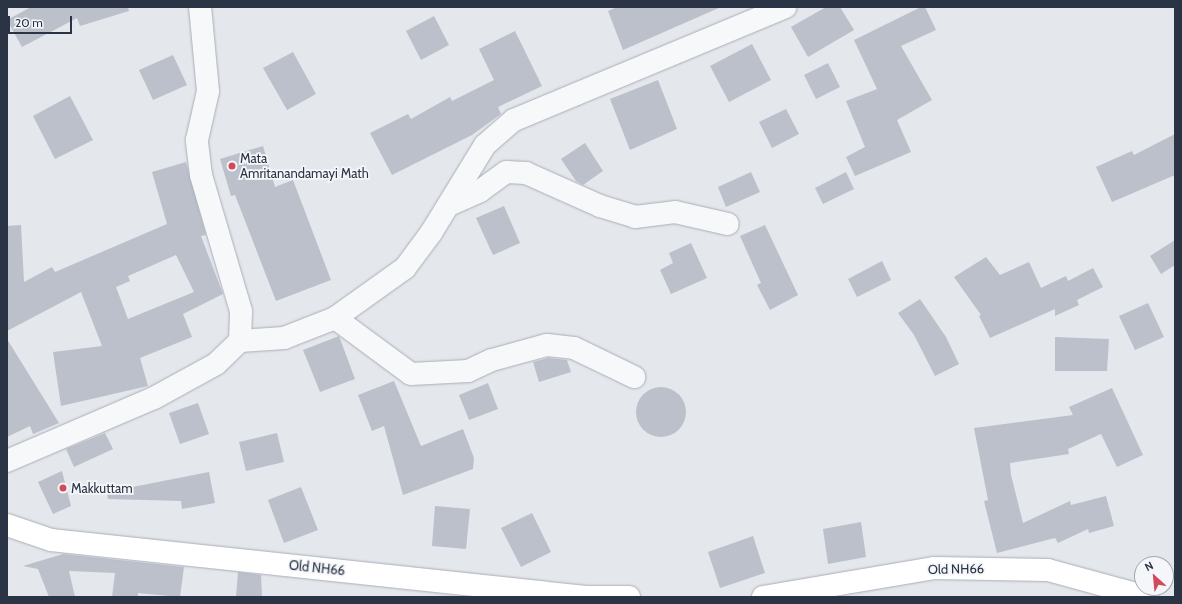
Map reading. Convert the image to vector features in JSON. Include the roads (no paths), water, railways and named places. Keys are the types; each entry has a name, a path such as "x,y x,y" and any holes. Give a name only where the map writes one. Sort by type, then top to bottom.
{"main road":[{"name":"Old NH66","path":"7,525 51,540 586,597 629,597"},
{"name":"Old NH66","path":"763,597 934,568 1048,570 1147,597"}],"street":[{"path":"200,7 208,91 197,140 201,175 241,310 240,341"},
{"path":"7,461 154,398 216,364 240,341 284,338 334,318 405,268 449,205 485,145 514,120 763,12 785,7"},
{"path":"449,205 480,191 506,172 526,173 600,206 635,217 675,212 728,224"},
{"path":"334,318 412,374 468,371 492,360 547,345 574,348 634,377"}],"place":[{"name":"Mata Amritanandamayi Math","path":"232,166"},
{"name":"Makkuttam","path":"63,488"}]}
